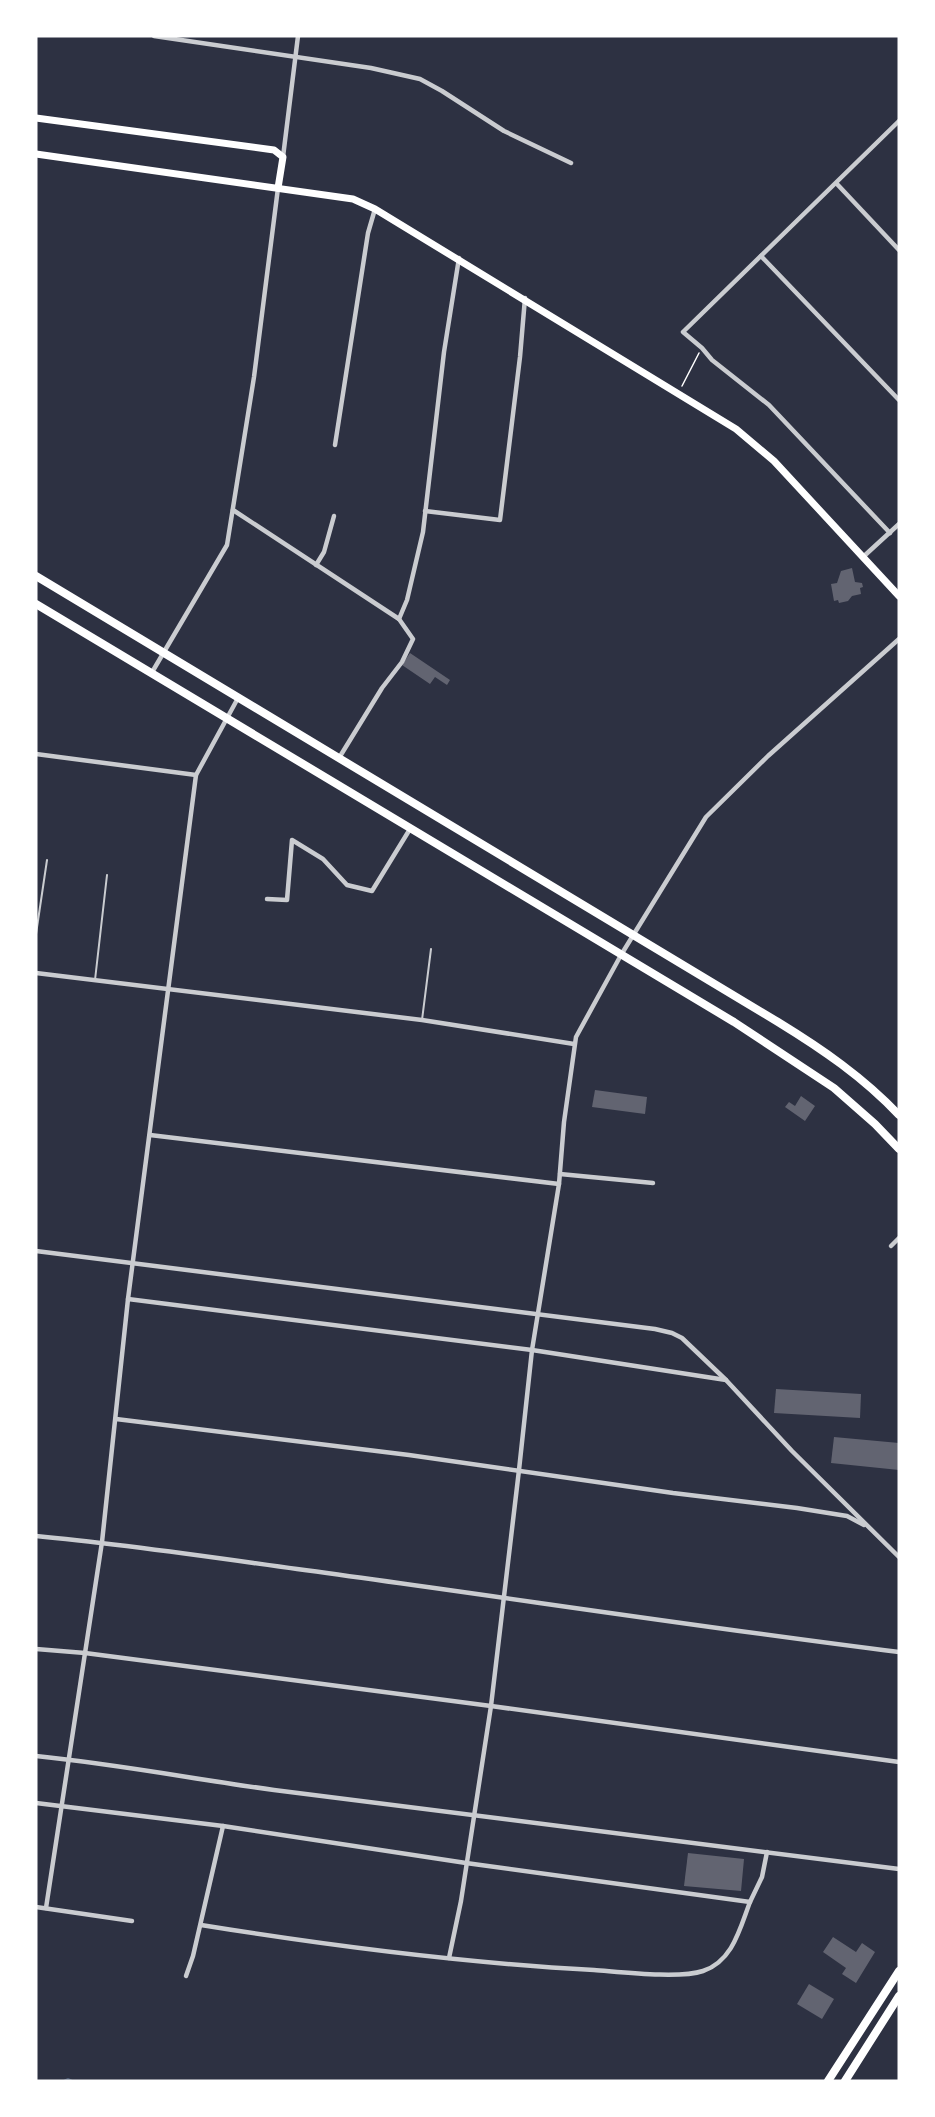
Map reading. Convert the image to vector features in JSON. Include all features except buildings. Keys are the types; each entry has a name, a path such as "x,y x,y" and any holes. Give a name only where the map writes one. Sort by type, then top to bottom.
{"main road":[{"path":"36,118 264,147 274,150 283,157 278,188"},
{"path":"36,154 353,199 375,208 736,429 763,450 899,596"},
{"path":"36,576 829,1054 876,1092 899,1115"},
{"path":"36,604 734,1022 815,1074 853,1104 899,1149"},
{"path":"828,2081 899,1971"},
{"path":"845,2081 899,1996"}],"street":[{"path":"154,36 371,68 420,79 504,131 571,163"},
{"path":"283,157 298,36"},
{"path":"890,533 769,405 712,360 683,332 899,122"},
{"path":"837,184 899,250"},
{"path":"151,674 227,545 263,310 278,188"},
{"path":"335,445 368,233 375,208"},
{"path":"761,256 899,400"},
{"path":"399,620 407,600 419,552 444,352 459,258"},
{"path":"425,511 500,520 525,298"},
{"path":"233,510 399,620 413,639 402,662 382,688 339,758"},
{"path":"316,565 324,552 334,516"},
{"path":"863,557 899,524"},
{"path":"449,1958 461,1901 491,1706 531,1350 559,1184 576,1037 621,955 706,818 768,756 899,639"},
{"path":"46,1908 102,1542 128,1299 196,775 238,698"},
{"path":"36,754 196,775"},
{"path":"267,899 287,900 292,840 323,859 347,885 372,891 410,829"},
{"path":"36,973 422,1020 574,1044"},
{"path":"150,1135 559,1184"},
{"path":"560,1174 653,1183"},
{"path":"891,1246 899,1238"},
{"path":"36,1251 536,1313 672,1333 682,1338 726,1380 899,1557"},
{"path":"128,1299 531,1350 726,1380"},
{"path":"116,1419 519,1470 847,1516 868,1527"},
{"path":"36,1536 102,1542 899,1652"},
{"path":"36,1649 85,1653 491,1706 899,1762"},
{"path":"36,1756 212,1782 899,1869"},
{"path":"36,1803 223,1826 466,1863 750,1902"},
{"path":"186,1977 201,1925 223,1826"},
{"path":"201,1925 297,1941 508,1965 691,1974 704,1971 724,1957 739,1935 750,1902 762,1877 767,1852"},
{"path":"36,1907 132,1921"}],"lane":[{"path":"36,934 47,860"},
{"path":"95,980 107,875"},
{"path":"422,1020 431,949"}],"path":[{"path":"678,392 702,348"}],"waterway":[{"path":"64,2081 68,2079 72,2081"}]}
